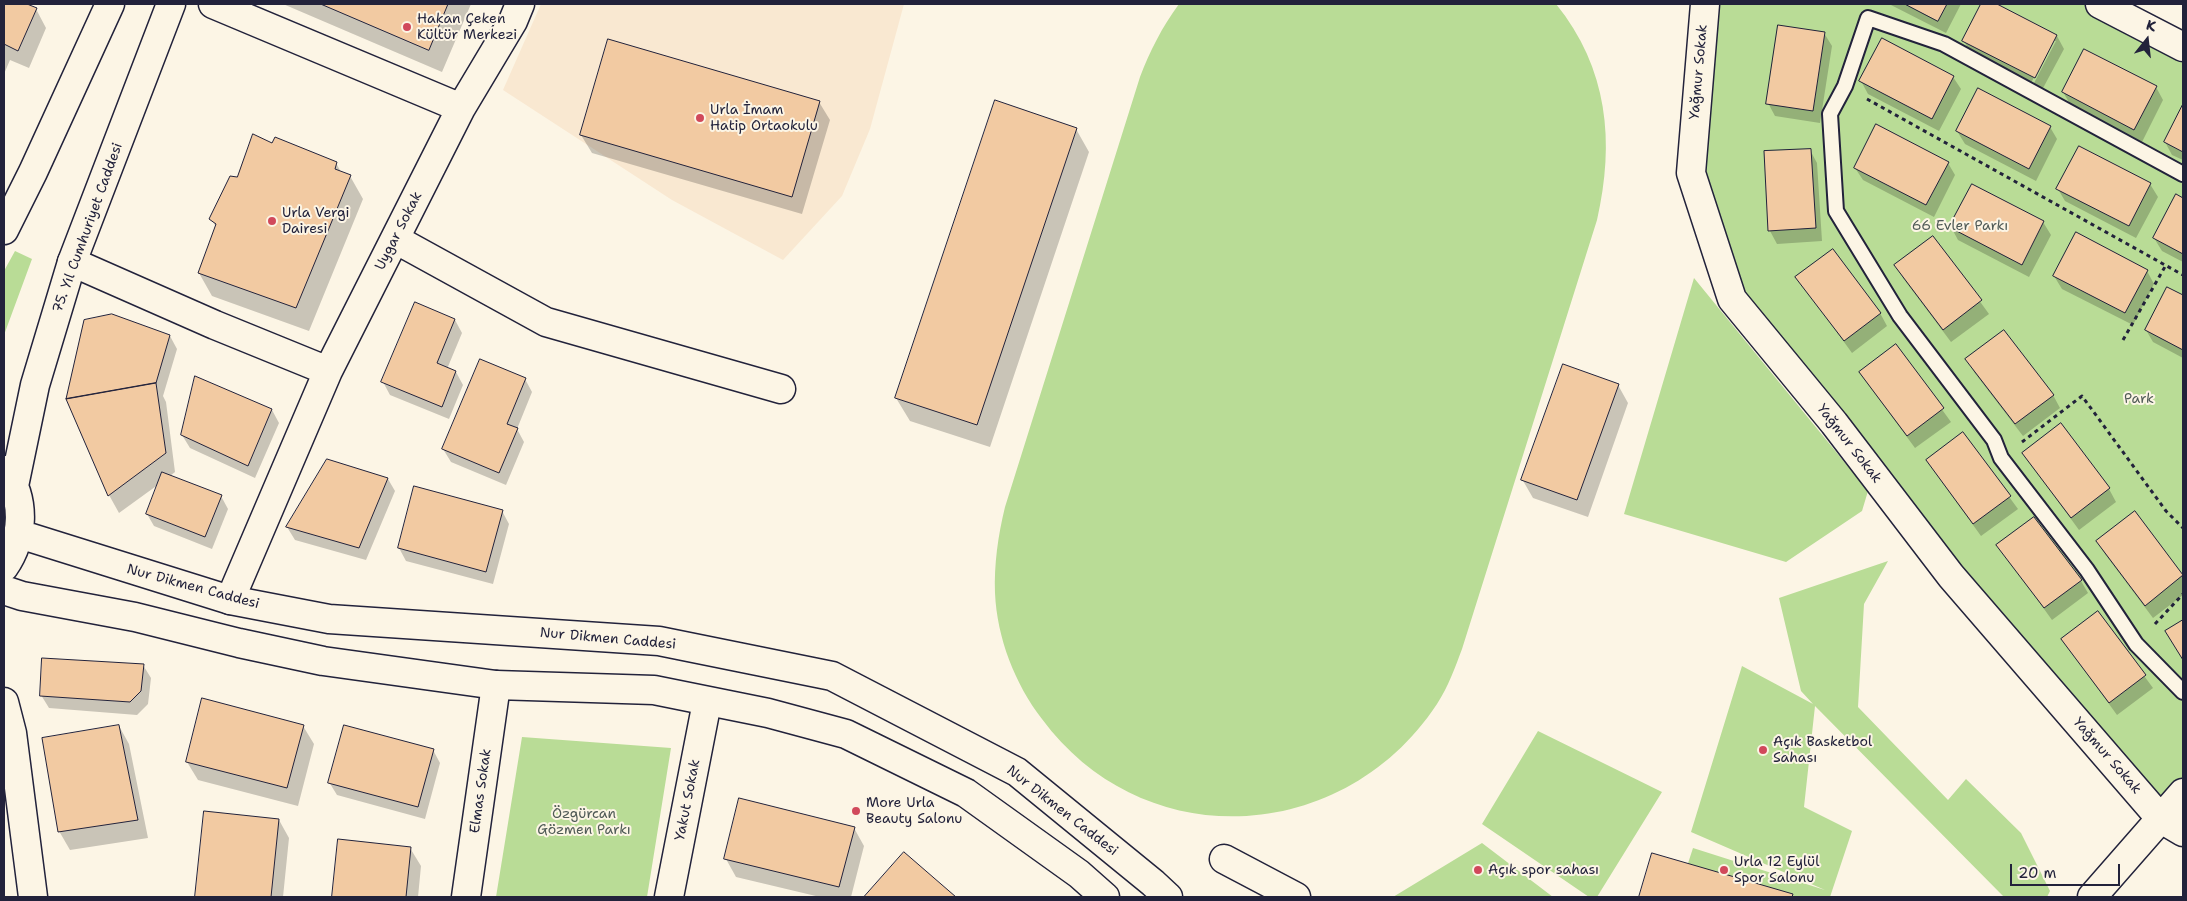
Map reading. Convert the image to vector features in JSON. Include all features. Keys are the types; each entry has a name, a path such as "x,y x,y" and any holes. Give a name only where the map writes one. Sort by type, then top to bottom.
{"street":[{"path":"4,230 33,172 110,4"},
{"name":"75. Yıl Cumhuriyet Caddesi","path":"9,477 72,262 171,4"},
{"path":"213,4 461,108"},
{"name":"Uygar Sokak","path":"230,600 328,371 461,108 513,21 520,4"},
{"name":"Yağmur Sokak","path":"1705,4 1691,173 1732,299 1834,423 1951,576 2172,826"},
{"path":"2100,4 2183,47"},
{"path":"395,239 546,322 781,390"},
{"path":"72,262 215,325 328,371"},
{"path":"4,567 11,557 19,534 20,510 9,477"},
{"name":"Nur Dikmen Caddesi","path":"19,534 230,600 329,619 659,641 832,676 1017,772 1146,876 1168,897"},
{"path":"4,590 22,596 136,618 323,661 496,685 654,690 768,713 846,734 957,788 1080,874 1105,897"},
{"name":"Elmas Sokak","path":"466,897 496,685"},
{"path":"4,702 12,733 33,897"},
{"name":"Yakut Sokak","path":"669,897 707,702"},
{"path":"2092,897 2172,826 2183,793"},
{"path":"1224,859 1296,897"}],"lane":[{"path":"2183,174 1944,44 1868,18 1845,86 1830,114 1836,211 1900,316 1994,440 2001,458 2087,570 2136,644 2183,692"}],"path":[{"path":"1845,86 2183,275"},
{"path":"2123,340 2166,265"},
{"path":"2001,458 2082,396 2166,511 2183,528"},
{"path":"2136,644 2183,594"}],"shaded area":[{"path":"541,4 904,4 870,129 842,196 783,260 672,200 503,90"}],"green space":[{"path":"1179,4 1556,4 1573,28 1587,54 1597,80 1606,134 1603,191 1597,220 1462,649 1445,691 1437,704 1398,751 1350,785 1298,807 1243,816 1187,812 1134,795 1084,764 1042,719 1024,691 1009,660 996,610 995,571 1000,529 1005,507 1140,77 1157,39"},
{"name":"66 Evler Parkı","path":"1705,4 2100,4 2183,47 2183,793 2161,819 1732,299 1691,173"},
{"path":"15,251 32,259 4,335 4,271"},
{"path":"1694,278 1868,491 1862,511 1786,562 1624,514"},
{"path":"1888,561 1864,604 1858,707 1948,800 1966,779 2021,833 2050,891 2047,897 2004,897 1815,706 1804,807 1852,831 1830,897 1677,897 1693,848 1825,890 1691,832 1742,666 1813,704 1801,691 1779,598"},
{"path":"1538,731 1662,792 1597,897 1589,897 1482,824"},
{"name":"Özgürcan Gözmen Parkı","path":"522,737 671,748 647,897 496,897"},
{"name":"Açık spor sahası","path":"1482,843 1553,897 1393,897"}],"building":[{"path":"4,4 27,4 37,8 18,51 4,44"},
{"name":"Hakan Çeken Kültür Merkezi","path":"321,4 448,4 429,50"},
{"path":"1905,4 1947,4 1938,21"},
{"path":"1981,4 1997,4 2057,35 2035,78 1962,41"},
{"path":"1778,25 1825,32 1813,111 1766,104"},
{"path":"1882,38 1954,76 1932,119 1859,81"},
{"name":"Urla İmam Hatip Ortaokulu","path":"608,39 820,101 792,197 580,135"},
{"path":"2084,49 2157,86 2134,130 2062,92"},
{"path":"1978,88 2051,126 2029,169 1956,131"},
{"path":"995,100 1077,128 977,425 895,398"},
{"path":"2183,104 2183,152 2164,142"},
{"path":"1876,124 1949,162 1926,205 1854,168"},
{"name":"Urla Vergi Dairesi","path":"253,134 272,143 275,137 337,162 335,169 351,175 296,308 198,273 216,224 209,219 230,176 237,177"},
{"path":"2079,146 2151,183 2129,226 2056,189"},
{"path":"1811,149 1816,228 1768,231 1764,151"},
{"path":"1972,184 2044,221 2022,265 1949,227"},
{"path":"2176,194 2183,198 2183,254 2153,238"},
{"path":"2076,232 2148,270 2125,313 2053,276"},
{"path":"1933,236 1982,300 1943,330 1894,265"},
{"path":"1833,249 1881,313 1844,341 1795,277"},
{"path":"2167,287 2183,295 2183,350 2145,330"},
{"path":"415,302 455,319 437,363 456,371 442,407 381,382"},
{"path":"112,314 170,335 156,383 66,399 84,320"},
{"path":"2004,330 2054,395 2015,424 1965,359"},
{"path":"1896,344 1944,408 1907,436 1859,372"},
{"path":"480,359 526,378 507,424 518,428 499,473 442,449"},
{"path":"1563,364 1619,384 1577,500 1521,480"},
{"path":"195,376 272,409 248,466 181,435"},
{"path":"156,383 166,453 108,496 66,399"},
{"path":"2061,423 2110,488 2071,518 2022,453"},
{"path":"1963,432 2011,496 1973,524 1926,460"},
{"path":"327,459 388,478 359,548 286,527"},
{"path":"162,472 222,495 205,537 146,514"},
{"path":"414,486 503,510 486,572 398,548"},
{"path":"2135,511 2183,575 2145,606 2096,541"},
{"path":"2034,517 2082,580 2044,608 1996,545"},
{"path":"2098,611 2146,675 2109,703 2061,639"},
{"path":"2183,620 2183,660 2165,631"},
{"path":"42,658 144,664 141,691 130,702 40,696"},
{"path":"202,698 304,725 287,788 186,762"},
{"path":"119,725 138,820 58,832 42,738"},
{"path":"344,725 434,749 418,807 328,783"},
{"path":"739,798 855,827 839,887 724,859"},
{"path":"204,811 279,819 271,897 195,897"},
{"path":"338,839 411,847 406,897 332,897"},
{"path":"904,852 956,897 864,897"},
{"path":"1652,853 1793,894 1792,897 1639,897"}],"place":[{"name":"Hakan Çeken Kültür Merkezi","path":"407,27"},
{"name":"Urla İmam Hatip Ortaokulu","path":"700,118"},
{"name":"Urla Vergi Dairesi","path":"272,221"},
{"name":"Açık Basketbol Sahası","path":"1763,750"},
{"name":"More Urla Beauty Salonu","path":"856,811"},
{"name":"Açık spor sahası","path":"1478,870"},
{"name":"Urla 12 Eylül Spor Salonu","path":"1724,870"}],"park label":[{"name":"Park","path":"2139,399"}]}
